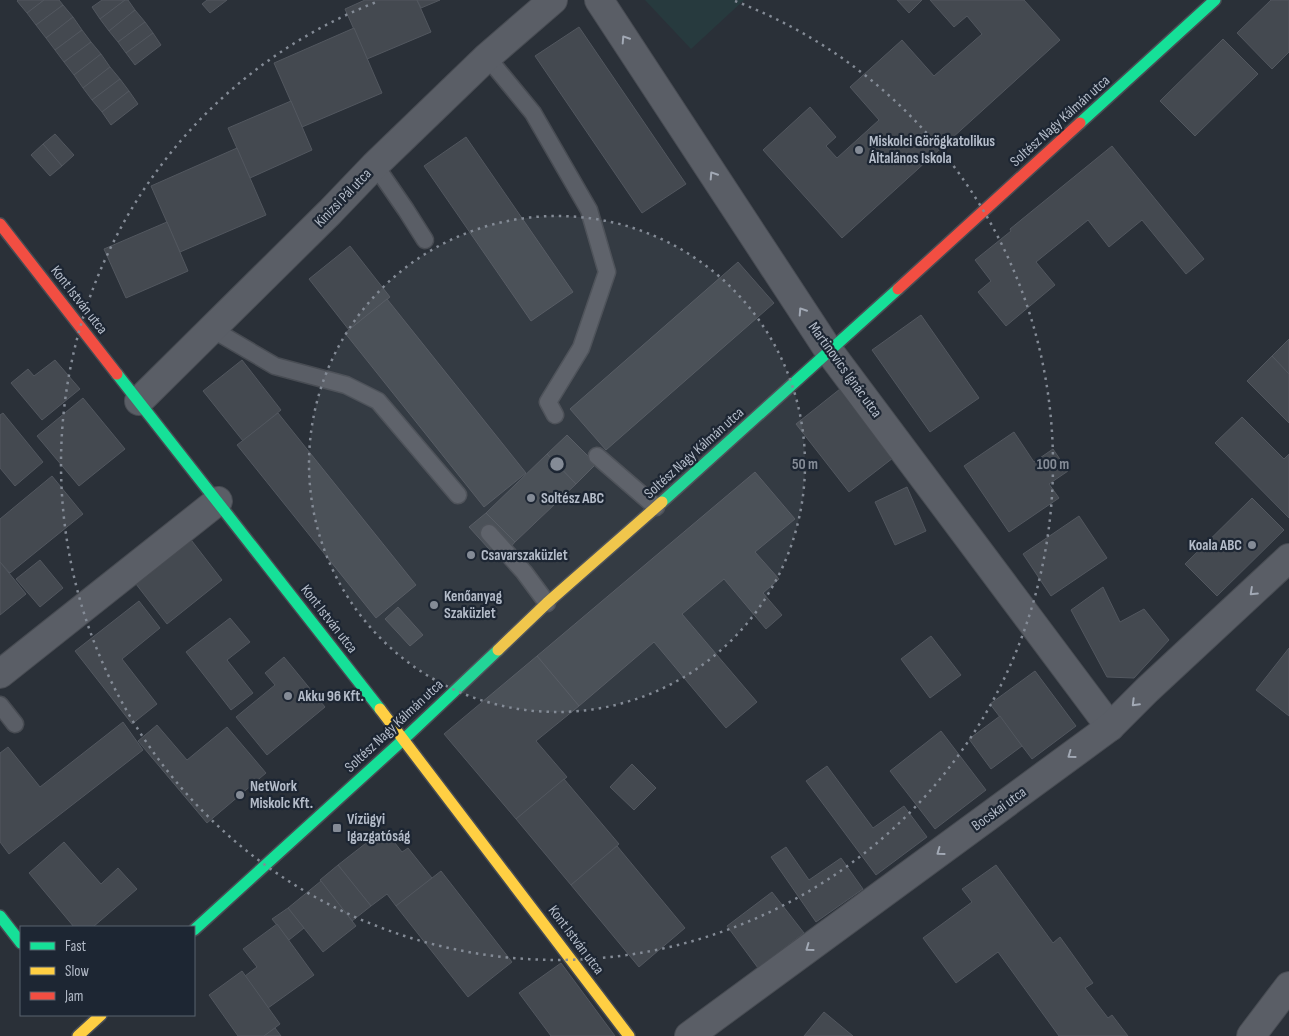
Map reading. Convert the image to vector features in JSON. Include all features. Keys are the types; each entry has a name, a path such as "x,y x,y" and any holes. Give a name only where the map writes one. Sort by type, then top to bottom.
{"street":[{"name":"Kinizsi Pál utca","path":"139,401 375,165 487,57 553,0"},
{"name":"Martinovics Ignác utca","path":"599,0 829,351 1110,726"},
{"name":"Soltész Nagy Kálmán utca","path":"195,929 404,739 547,603 829,351 1215,0"},
{"name":"Kont István utca","path":"0,224 404,739 630,1036"},
{"path":"0,674 218,501"},
{"name":"Bocskai utca","path":"690,1036 1110,726 1289,558"},
{"path":"0,916 20,942"},
{"path":"1251,1036 1289,986"},
{"path":"82,1031 100,1016"}],"lane":[{"path":"487,57 533,113 589,210 607,272 581,348 548,402 555,415"},
{"path":"375,165 425,240"},
{"path":"212,329 275,366 346,386 378,401 458,494"},
{"path":"597,456 656,507"},
{"path":"489,533 524,572 547,603"},
{"path":"0,705 14,724"}],"green space":[{"path":"645,0 744,0 691,49"}],"building":[{"path":"18,0 44,0 27,13"},
{"path":"44,0 59,0 63,5 36,25 27,13"},
{"path":"102,0 125,0 100,19 92,7"},
{"path":"125,0 128,0 135,10 109,31 100,19"},
{"path":"207,0 227,0 210,13 202,4"},
{"path":"365,0 417,0 431,32 367,59 345,9"},
{"path":"417,0 440,0 421,8"},
{"path":"897,0 922,0 909,13"},
{"path":"930,0 1024,0 1060,40 842,238 763,150 810,107 836,137 826,146 837,158 879,120 850,87 902,40 934,76 982,34 967,16 954,27"},
{"path":"1271,0 1289,0 1289,52 1272,69 1237,33"},
{"path":"63,5 73,17 46,38 36,25"},
{"path":"135,10 145,22 118,42 109,31"},
{"path":"73,17 82,30 55,50 46,38"},
{"path":"145,22 153,33 126,53 118,42"},
{"path":"579,27 686,184 642,213 535,56"},
{"path":"354,28 382,93 302,127 274,63"},
{"path":"82,30 91,42 64,62 55,50"},
{"path":"153,33 161,45 135,65 126,53"},
{"path":"1223,39 1258,74 1195,136 1160,101"},
{"path":"91,42 101,54 74,75 64,62"},
{"path":"101,54 110,67 83,88 74,75"},
{"path":"110,67 120,79 92,100 83,88"},
{"path":"120,79 129,91 102,112 92,100"},
{"path":"129,91 138,104 111,125 102,112"},
{"path":"291,101 312,150 250,178 228,128"},
{"path":"55,134 74,155 62,166 43,144"},
{"path":"466,137 573,292 531,321 424,166"},
{"path":"43,144 62,166 50,176 31,155"},
{"path":"1112,146 1204,259 1186,274 1142,220 1109,247 1088,220 1036,262 1055,285 1006,326 978,292 991,281 975,260"},
{"path":"237,148 266,215 180,252 151,186"},
{"path":"167,222 188,271 126,298 104,249"},
{"path":"350,246 390,297 349,330 309,279"},
{"path":"738,262 774,303 606,450 570,409"},
{"path":"387,299 526,473 484,507 345,333"},
{"path":"921,315 979,398 930,432 872,350"},
{"path":"1289,339 1289,374 1272,356"},
{"path":"1272,356 1289,374 1289,423 1247,381"},
{"path":"55,360 80,389 42,420 11,383 28,369 34,376"},
{"path":"242,360 281,410 243,441 203,391"},
{"path":"840,389 893,458 849,492 796,424"},
{"path":"83,398 125,449 79,486 37,436"},
{"path":"3,413 43,462 15,486 0,468 0,415"},
{"path":"278,413 416,585 376,618 237,445"},
{"path":"1242,417 1284,459 1289,454 1289,518 1215,443"},
{"path":"1014,432 1034,462 1053,449 1068,471 1049,484 1059,498 1009,532 964,466"},
{"path":"567,435 596,464 576,484 547,454"},
{"name":"Soltész ABC","path":"547,454 576,484 515,542 486,513"},
{"path":"755,472 795,519 755,552 779,579 763,593 782,615 766,629 724,579 682,614 757,702 726,728 654,642 579,706 537,656"},
{"path":"52,476 83,514 10,573 0,562 0,519"},
{"path":"907,487 926,531 895,545 875,502"},
{"path":"1252,498 1284,530 1217,596 1185,564"},
{"path":"486,513 515,542 499,560 469,527"},
{"path":"1079,516 1107,558 1051,596 1023,554"},
{"path":"185,532 222,580 167,624 129,575"},
{"path":"40,560 63,588 40,607 16,579"},
{"path":"0,562 26,594 0,615"},
{"path":"1103,587 1120,622 1144,609 1169,640 1134,678 1107,677 1071,610"},
{"path":"139,601 160,628 122,659 157,704 132,724 75,651"},
{"path":"398,607 423,635 410,646 385,619"},
{"path":"230,618 250,642 227,660 253,693 231,710 186,652"},
{"path":"931,636 961,675 930,698 901,659"},
{"path":"1289,648 1289,716 1256,690"},
{"path":"537,656 579,706 536,741 567,777 516,819 444,734"},
{"name":"Akku 96 Kft.","path":"284,657 325,707 267,755 236,717 275,685 265,673"},
{"path":"1035,671 1076,726 1032,759 990,704"},
{"path":"1000,716 1022,746 991,769 969,739"},
{"path":"123,722 143,750 9,854 0,842 0,753 8,747 40,787"},
{"path":"157,725 187,760 227,727 266,773 207,823 138,741"},
{"path":"941,731 986,790 935,829 890,771"},
{"path":"632,764 656,788 634,810 610,787"},
{"path":"827,766 873,828 904,806 927,837 876,875 806,781"},
{"path":"564,779 619,844 571,885 516,819"},
{"path":"384,829 402,852 408,848 432,878 396,906 387,894 371,906 338,865"},
{"path":"64,842 101,884 118,868 137,889 94,926 73,926 29,873"},
{"path":"617,846 685,928 639,967 571,885"},
{"path":"786,847 809,880 841,858 863,889 816,922 771,857"},
{"path":"338,865 371,906 352,921 320,880"},
{"path":"996,865 1053,943 1060,937 1093,983 1085,988 1108,1018 1112,1015 1128,1036 1059,1036 998,952 956,983 923,938 972,902 962,889"},
{"path":"441,871 512,962 468,997 396,906"},
{"path":"321,881 356,926 323,952 288,908"},
{"path":"772,892 804,933 758,968 727,926"},
{"path":"288,908 304,928 289,940 272,919"},
{"path":"277,924 314,975 268,1008 245,976 257,967 243,949"},
{"path":"561,963 615,1036 551,1036 519,993"},
{"path":"242,971 280,1024 264,1036 238,1036 209,995"},
{"path":"824,1012 853,1036 804,1036"},
{"path":"275,1028 281,1036 264,1036"}],"traffic: fast":[{"path":"1080,123 1215,0"},
{"path":"662,502 898,289"},
{"path":"117,374 380,709"},
{"path":"195,929 404,739 498,650"},
{"path":"0,916 20,942"}],"traffic: slow":[{"path":"498,650 547,603 662,502"},
{"path":"380,709 629,1036"},
{"path":"78,1036 100,1016"}],"traffic: jam":[{"path":"898,289 1080,123"},
{"path":"0,224 117,374"}],"place":[{"name":"Miskolci Görögkatolikus Általános Iskola","path":"859,150"},
{"name":"Soltész ABC","path":"531,498"},
{"name":"Koala ABC","path":"1252,545"},
{"name":"Csavarszaküzlet","path":"471,555"},
{"name":"Kenőanyag Szaküzlet","path":"434,605"},
{"name":"Akku 96 Kft.","path":"288,696"},
{"name":"NetWork Miskolc Kft.","path":"240,795"},
{"name":"Vízügyi Igazgatóság","path":"337,828"}]}
